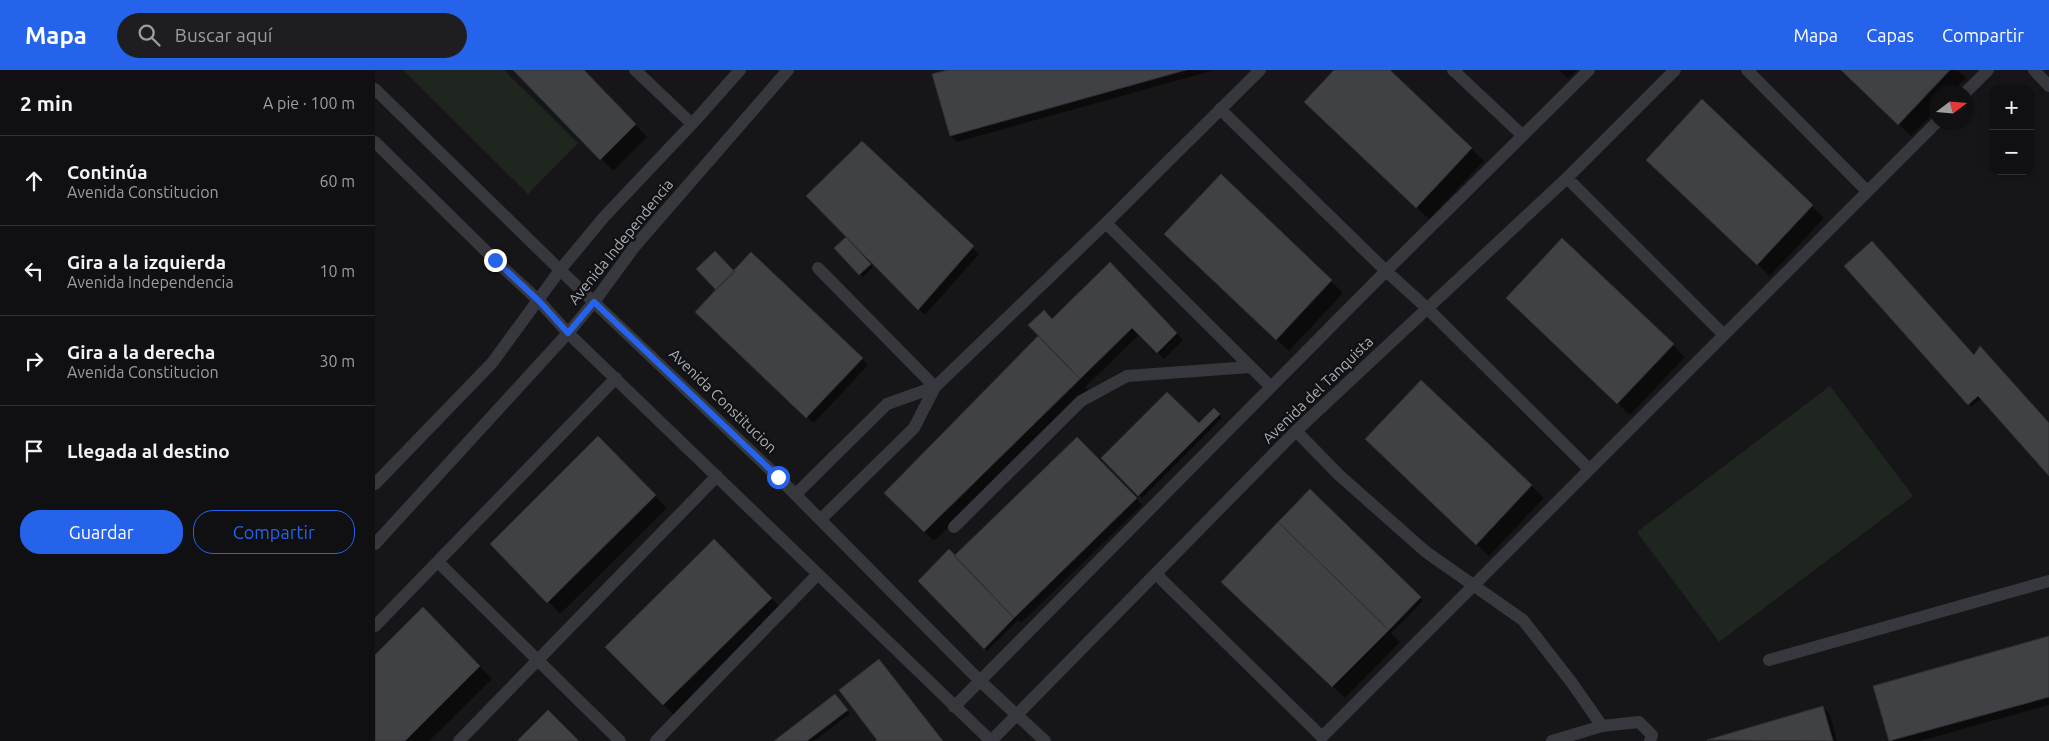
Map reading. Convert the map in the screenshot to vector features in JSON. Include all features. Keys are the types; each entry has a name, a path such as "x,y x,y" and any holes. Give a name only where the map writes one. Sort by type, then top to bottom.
{"lane":[{"path":"635,70 692,124"},
{"name":"Avenida Independencia","path":"375,484 492,363 561,270 604,218 740,70"},
{"name":"Avenida Independencia","path":"375,544 568,333 594,302 635,246 788,70"},
{"path":"821,519 914,428 935,387 1106,223 1260,70"},
{"path":"1453,70 1522,136"},
{"path":"954,707 1386,271 1589,70"},
{"name":"Avenida del Tanquista","path":"991,741 1018,716 1297,431 1567,178 1675,70"},
{"path":"1747,70 1867,191"},
{"path":"1973,85 1988,70"},
{"path":"2034,70 2049,86"},
{"name":"Avenida Constitucion","path":"375,89 821,519 979,680 1045,741"},
{"path":"1220,110 1386,271 1428,309 1589,469"},
{"path":"1156,574 1320,739 1929,130"},
{"path":"375,142 539,301 568,333 991,741"},
{"path":"1567,178 1724,336"},
{"path":"1106,223 1271,387"},
{"path":"818,268 935,387"},
{"path":"954,528 1081,400 1127,376 1250,367"},
{"path":"375,626 616,378"},
{"path":"795,494 887,404 935,387"},
{"path":"1297,431 1339,475 1426,552 1523,620 1602,726"},
{"path":"459,741 717,476"},
{"path":"438,562 620,741"},
{"path":"656,741 819,574"},
{"path":"1769,660 2049,582"},
{"path":"1552,741 1602,726 1639,722 1651,735 1650,741"}],"shaded area":[{"path":"403,70 504,70 578,143 528,194"},
{"path":"1830,386 1913,496 1719,642 1637,532"}],"building":[{"path":"513,70 584,70 636,124 600,160"},
{"path":"948,70 1186,70 950,136 932,74"},
{"path":"1334,70 1390,70 1472,148 1416,208 1304,102"},
{"path":"1841,70 1950,70 1936,85 1929,85 1929,92 1898,125"},
{"path":"1702,99 1813,205 1757,265 1646,160"},
{"path":"862,141 974,246 918,310 806,196"},
{"path":"1221,174 1332,280 1276,340 1164,234"},
{"path":"846,237 871,264 859,275 834,248"},
{"path":"1562,238 1674,344 1617,404 1506,298"},
{"path":"1872,241 1974,355 1980,346 2049,423 2049,476 1978,396 1968,405 1844,266"},
{"path":"715,251 735,272 716,290 696,269"},
{"path":"751,252 863,358 806,418 695,312"},
{"path":"1110,262 1177,333 1157,353 1132,328 1080,379 1028,325 1044,310 1052,319"},
{"path":"1038,336 1080,379 924,532 884,493"},
{"path":"1421,380 1532,485 1476,545 1365,439"},
{"path":"1167,392 1199,423 1214,408 1220,414 1138,496 1101,458"},
{"path":"598,436 656,495 547,603 490,544"},
{"path":"1077,437 1137,498 1014,618 954,556"},
{"path":"1310,489 1421,597 1389,630 1278,522"},
{"path":"1278,522 1389,630 1332,687 1221,582"},
{"path":"714,539 772,598 663,705 605,647"},
{"path":"949,549 1014,618 984,649 918,581"},
{"path":"423,607 480,666 405,741 375,741 375,655"},
{"path":"2049,636 2049,697 1889,741 1873,686"},
{"path":"879,659 943,741 875,741 877,740 839,690"},
{"path":"835,694 848,710 807,741 774,741"},
{"path":"1823,706 1833,741 1707,740"},
{"path":"548,710 579,741 517,741"}],"route":[{"path":"495,260 539,301 568,333 594,302 778,477"}]}
